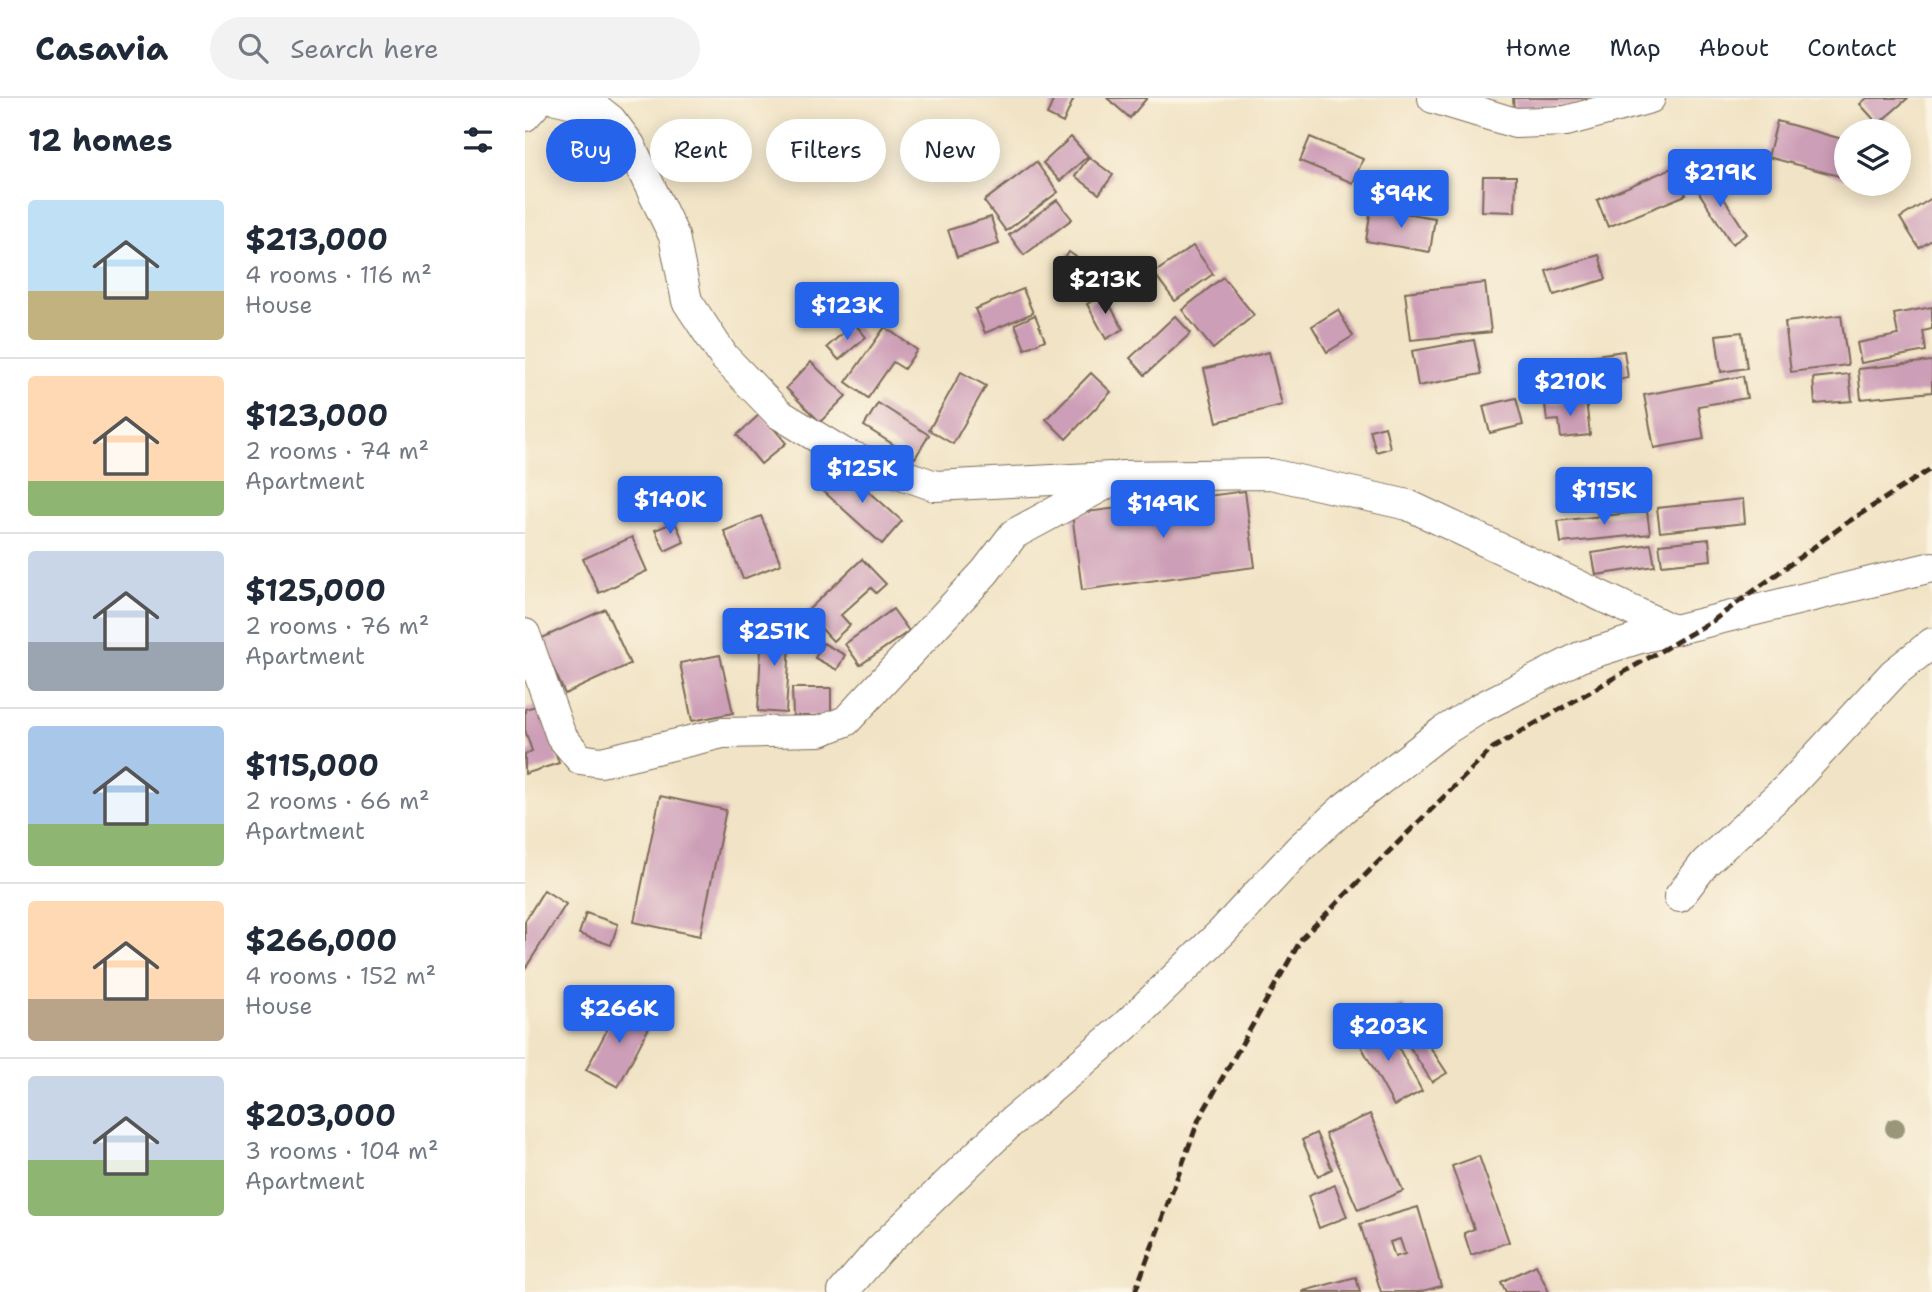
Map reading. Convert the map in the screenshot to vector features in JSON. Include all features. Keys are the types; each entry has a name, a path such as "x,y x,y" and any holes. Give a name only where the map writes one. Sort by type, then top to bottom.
{"street":[{"path":"525,116 541,98"},
{"path":"552,98 596,108 611,120 630,145 674,236 687,301 724,357 779,414 845,454 935,486 1121,476 1271,474 1408,505 1673,630"},
{"path":"1433,98 1515,123 1566,121 1650,98"},
{"path":"525,634 561,736 580,759 601,762 723,733 820,731 846,720 985,572 1014,534 1121,476"},
{"path":"843,1292 880,1249 1009,1124 1125,1026 1223,931 1300,848 1344,808 1441,732 1522,685 1580,657 1673,630 1932,567"},
{"path":"1679,897 1705,863 1789,786 1894,673 1932,643"}],"building":[{"path":"1054,98 1074,98 1063,123 1047,115"},
{"path":"1107,98 1147,98 1130,118"},
{"path":"1513,98 1590,98 1590,104 1514,110"},
{"path":"1867,98 1908,98 1884,119 1874,119 1860,104"},
{"path":"1777,121 1834,137 1834,175 1768,157"},
{"path":"1071,137 1088,156 1060,181 1043,163"},
{"path":"1310,137 1363,159 1353,183 1300,161"},
{"path":"1089,157 1113,175 1099,194 1075,176"},
{"path":"1036,162 1058,192 1006,231 984,201"},
{"path":"1674,167 1686,195 1608,227 1597,200"},
{"path":"1708,174 1747,234 1732,244 1693,183"},
{"path":"1483,176 1516,176 1515,212 1482,211"},
{"path":"1932,198 1932,240 1919,248 1900,218"},
{"path":"1057,200 1072,219 1024,255 1009,235"},
{"path":"1371,208 1435,218 1430,252 1366,241"},
{"path":"991,217 999,244 957,257 948,230"},
{"path":"1193,246 1213,274 1175,301 1154,273"},
{"path":"1069,252 1089,266 1080,280 1060,266"},
{"path":"1599,255 1606,279 1554,295 1546,271"},
{"path":"1223,277 1254,315 1213,349 1182,310"},
{"path":"1485,283 1491,332 1411,340 1405,292"},
{"path":"1023,289 1033,313 985,333 975,309"},
{"path":"1104,294 1123,329 1106,339 1087,304"},
{"path":"1932,307 1932,329 1923,331 1926,351 1861,363 1857,343 1898,335 1894,314"},
{"path":"1338,310 1353,336 1327,352 1312,326"},
{"path":"1035,315 1045,340 1025,349 1015,324"},
{"path":"1841,315 1848,365 1791,372 1785,322"},
{"path":"1175,316 1191,333 1145,375 1130,358"},
{"path":"854,323 866,337 839,360 827,347"},
{"path":"885,327 917,350 904,369 893,362 868,398 846,382"},
{"path":"1742,332 1747,368 1721,372 1716,335"},
{"path":"1474,340 1481,374 1418,386 1412,351"},
{"path":"1624,351 1628,378 1565,387 1561,360"},
{"path":"1269,352 1282,405 1217,422 1204,369"},
{"path":"1932,361 1932,392 1861,399 1858,369"},
{"path":"811,362 846,396 820,422 786,388"},
{"path":"961,372 986,386 953,444 929,430"},
{"path":"1091,373 1111,392 1066,439 1046,419"},
{"path":"1849,374 1852,401 1815,404 1813,378"},
{"path":"1743,376 1747,398 1698,406 1704,439 1654,448 1644,395"},
{"path":"1516,398 1523,425 1490,433 1483,406"},
{"path":"1586,400 1590,435 1561,438 1559,420 1547,421 1545,404"},
{"path":"878,403 929,435 915,458 864,426"},
{"path":"761,413 786,443 761,464 737,435"},
{"path":"1385,426 1390,448 1376,452 1370,430"},
{"path":"842,467 902,521 882,544 822,490"},
{"path":"1245,491 1255,567 1082,590 1072,514"},
{"path":"1743,499 1745,523 1660,532 1657,508"},
{"path":"1647,511 1650,534 1561,543 1558,521"},
{"path":"761,516 781,564 743,579 724,531"},
{"path":"675,522 684,542 665,551 655,530"},
{"path":"632,537 647,571 599,593 583,559"},
{"path":"1709,539 1711,560 1662,565 1659,544"},
{"path":"1651,544 1655,566 1596,575 1592,553"},
{"path":"862,559 886,584 876,593 871,588 841,615 850,625 833,641 806,612"},
{"path":"605,609 630,664 565,694 540,639"},
{"path":"893,609 909,631 860,665 845,644"},
{"path":"762,623 791,625 786,713 758,711"},
{"path":"823,643 845,655 837,670 815,658"},
{"path":"720,655 733,713 692,721 680,663"},
{"path":"792,688 831,688 831,716 793,716"},
{"path":"540,705 559,763 525,774 525,754 532,751 525,730 525,709"},
{"path":"660,796 726,810 700,936 634,922"},
{"path":"544,890 566,904 525,969 525,921"},
{"path":"586,913 618,924 611,945 579,934"},
{"path":"621,1003 653,1020 618,1087 586,1070"},
{"path":"1402,1004 1447,1073 1432,1082 1388,1013"},
{"path":"1383,1019 1422,1091 1394,1106 1355,1035"},
{"path":"1370,1114 1403,1191 1358,1210 1325,1134"},
{"path":"1316,1133 1332,1169 1318,1176 1302,1140"},
{"path":"1479,1156 1509,1242 1471,1255 1464,1233 1474,1229 1452,1166"},
{"path":"1335,1185 1347,1217 1319,1228 1308,1196"},
{"path":"1418,1207 1441,1286 1419,1292 1381,1292 1360,1224","holes":["1400,1239 1405,1254 1395,1257 1390,1242"]},
{"path":"1536,1265 1549,1292 1506,1292 1501,1282"},
{"path":"1356,1277 1360,1292 1303,1292 1303,1291"}],"railway":[{"path":"1135,1292 1199,1119 1302,938 1493,748 1714,620 1848,522 1932,468"}]}
